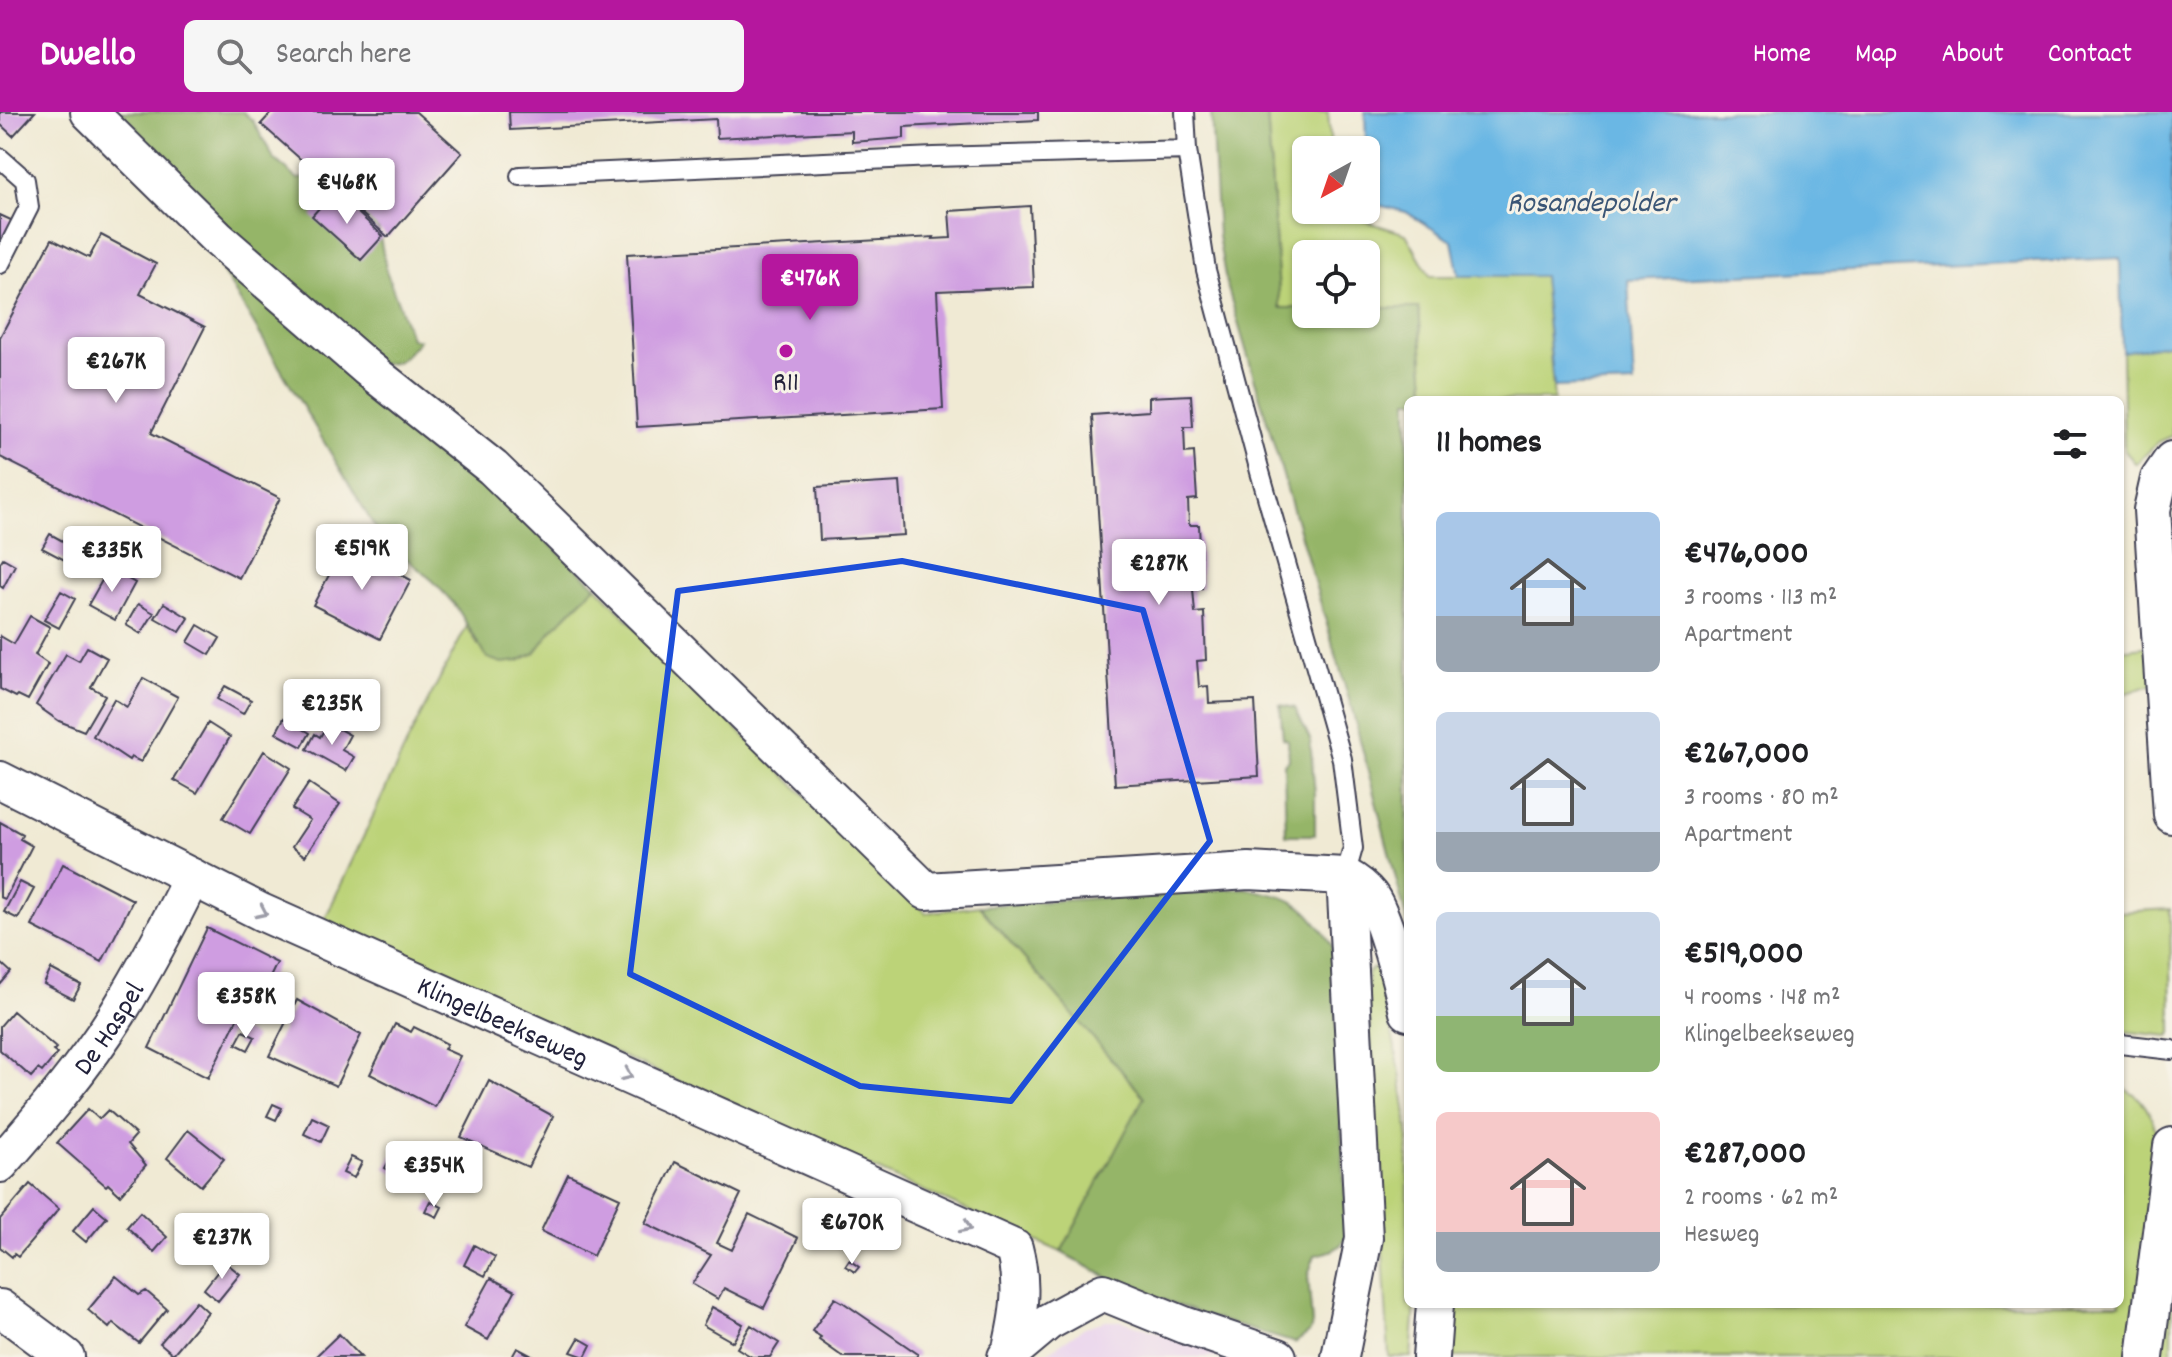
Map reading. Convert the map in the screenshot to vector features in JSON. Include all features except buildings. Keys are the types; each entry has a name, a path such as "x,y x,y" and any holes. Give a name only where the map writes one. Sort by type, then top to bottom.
{"street":[{"path":"89,112 227,247 367,368 493,468 926,891 1249,871 1345,876 1372,898 1404,994"},
{"path":"2172,460 2159,479 2152,510 2172,815"},
{"name":"Klingelbeekseweg","path":"0,780 261,912 1014,1248 1021,1279 1021,1305 1008,1355"},
{"path":"1340,1357 1364,1238 1345,876"},
{"name":"De Haspel","path":"0,1164 71,1078 117,1014 167,928 192,877"},
{"path":"2145,1357 2172,1146"},
{"path":"1008,1355 1048,1322 1103,1292 1184,1325 1278,1357"},
{"path":"0,1308 66,1357"},
{"path":"1431,1357 1435,1308"}],"lane":[{"path":"1185,112 1187,150 1206,270 1342,759 1353,848 1345,876"},
{"path":"520,176 934,157 1187,150"},
{"path":"0,158 25,180 29,207 0,264"},
{"path":"2124,1044 2172,1050"}],"highlighted area":[{"path":"902,561 1143,610 1210,841 1011,1101 860,1086 630,974 678,591"}],"shaded area":[{"path":"1106,1321 1122,1321 1231,1357 1041,1357 1085,1327"}],"green space":[{"path":"113,112 243,112 253,121 274,159 298,179 329,175 376,217 387,273 411,338 419,340 397,362 367,363"},
{"path":"1211,112 1267,112 1280,308 1292,308 1292,328 1380,328 1380,308 1419,308 1426,396 1404,396 1404,910 1353,713 1226,282 1218,236"},
{"path":"1267,112 1328,112 1330,136 1292,136 1292,224 1374,224 1406,234 1430,276 1543,276 1554,396 1426,396 1419,309 1380,308 1380,240 1292,240 1292,308 1280,308"},
{"path":"208,247 451,454 596,586 553,629 535,653 519,661 502,663 487,658 456,606 433,581 380,536"},
{"path":"2172,343 2172,436 2158,442 2136,464 2124,450 2122,352"},
{"path":"596,586 671,665 926,913 979,906 1145,1097 1061,1252 323,923 416,724 467,626 478,645 535,652"},
{"path":"2151,646 2155,684 2124,694 2124,649"},
{"path":"1280,705 1295,708 1310,739 1315,835 1286,835 1284,764 1289,760"},
{"path":"1245,888 1276,895 1296,904 1313,919 1332,945 1347,1236 1334,1250 1315,1255 1308,1275 1312,1324 1310,1332 1295,1343 1209,1317 1118,1283 1061,1252 1144,1097 979,906"},
{"path":"2170,909 2172,1033 2169,1036 2124,1031 2124,912"},
{"path":"1373,968 1379,970 1404,1101 1404,1308 1415,1308 1411,1357 1389,1357 1367,974"},
{"path":"2124,1088 2141,1101 2159,1140 2132,1357 1449,1357 1454,1308 2124,1308"},
{"path":"2172,1266 2172,1357 2162,1357"}],"water":[{"name":"Rosandepolder","path":"1365,112 2172,112 2172,343 2122,352 2120,258 1628,280 1634,384 1554,387 1543,276 1459,276 1452,241 1406,212 1380,206 1380,136 1366,136"}],"place":[{"name":"R11","path":"786,351"}]}
